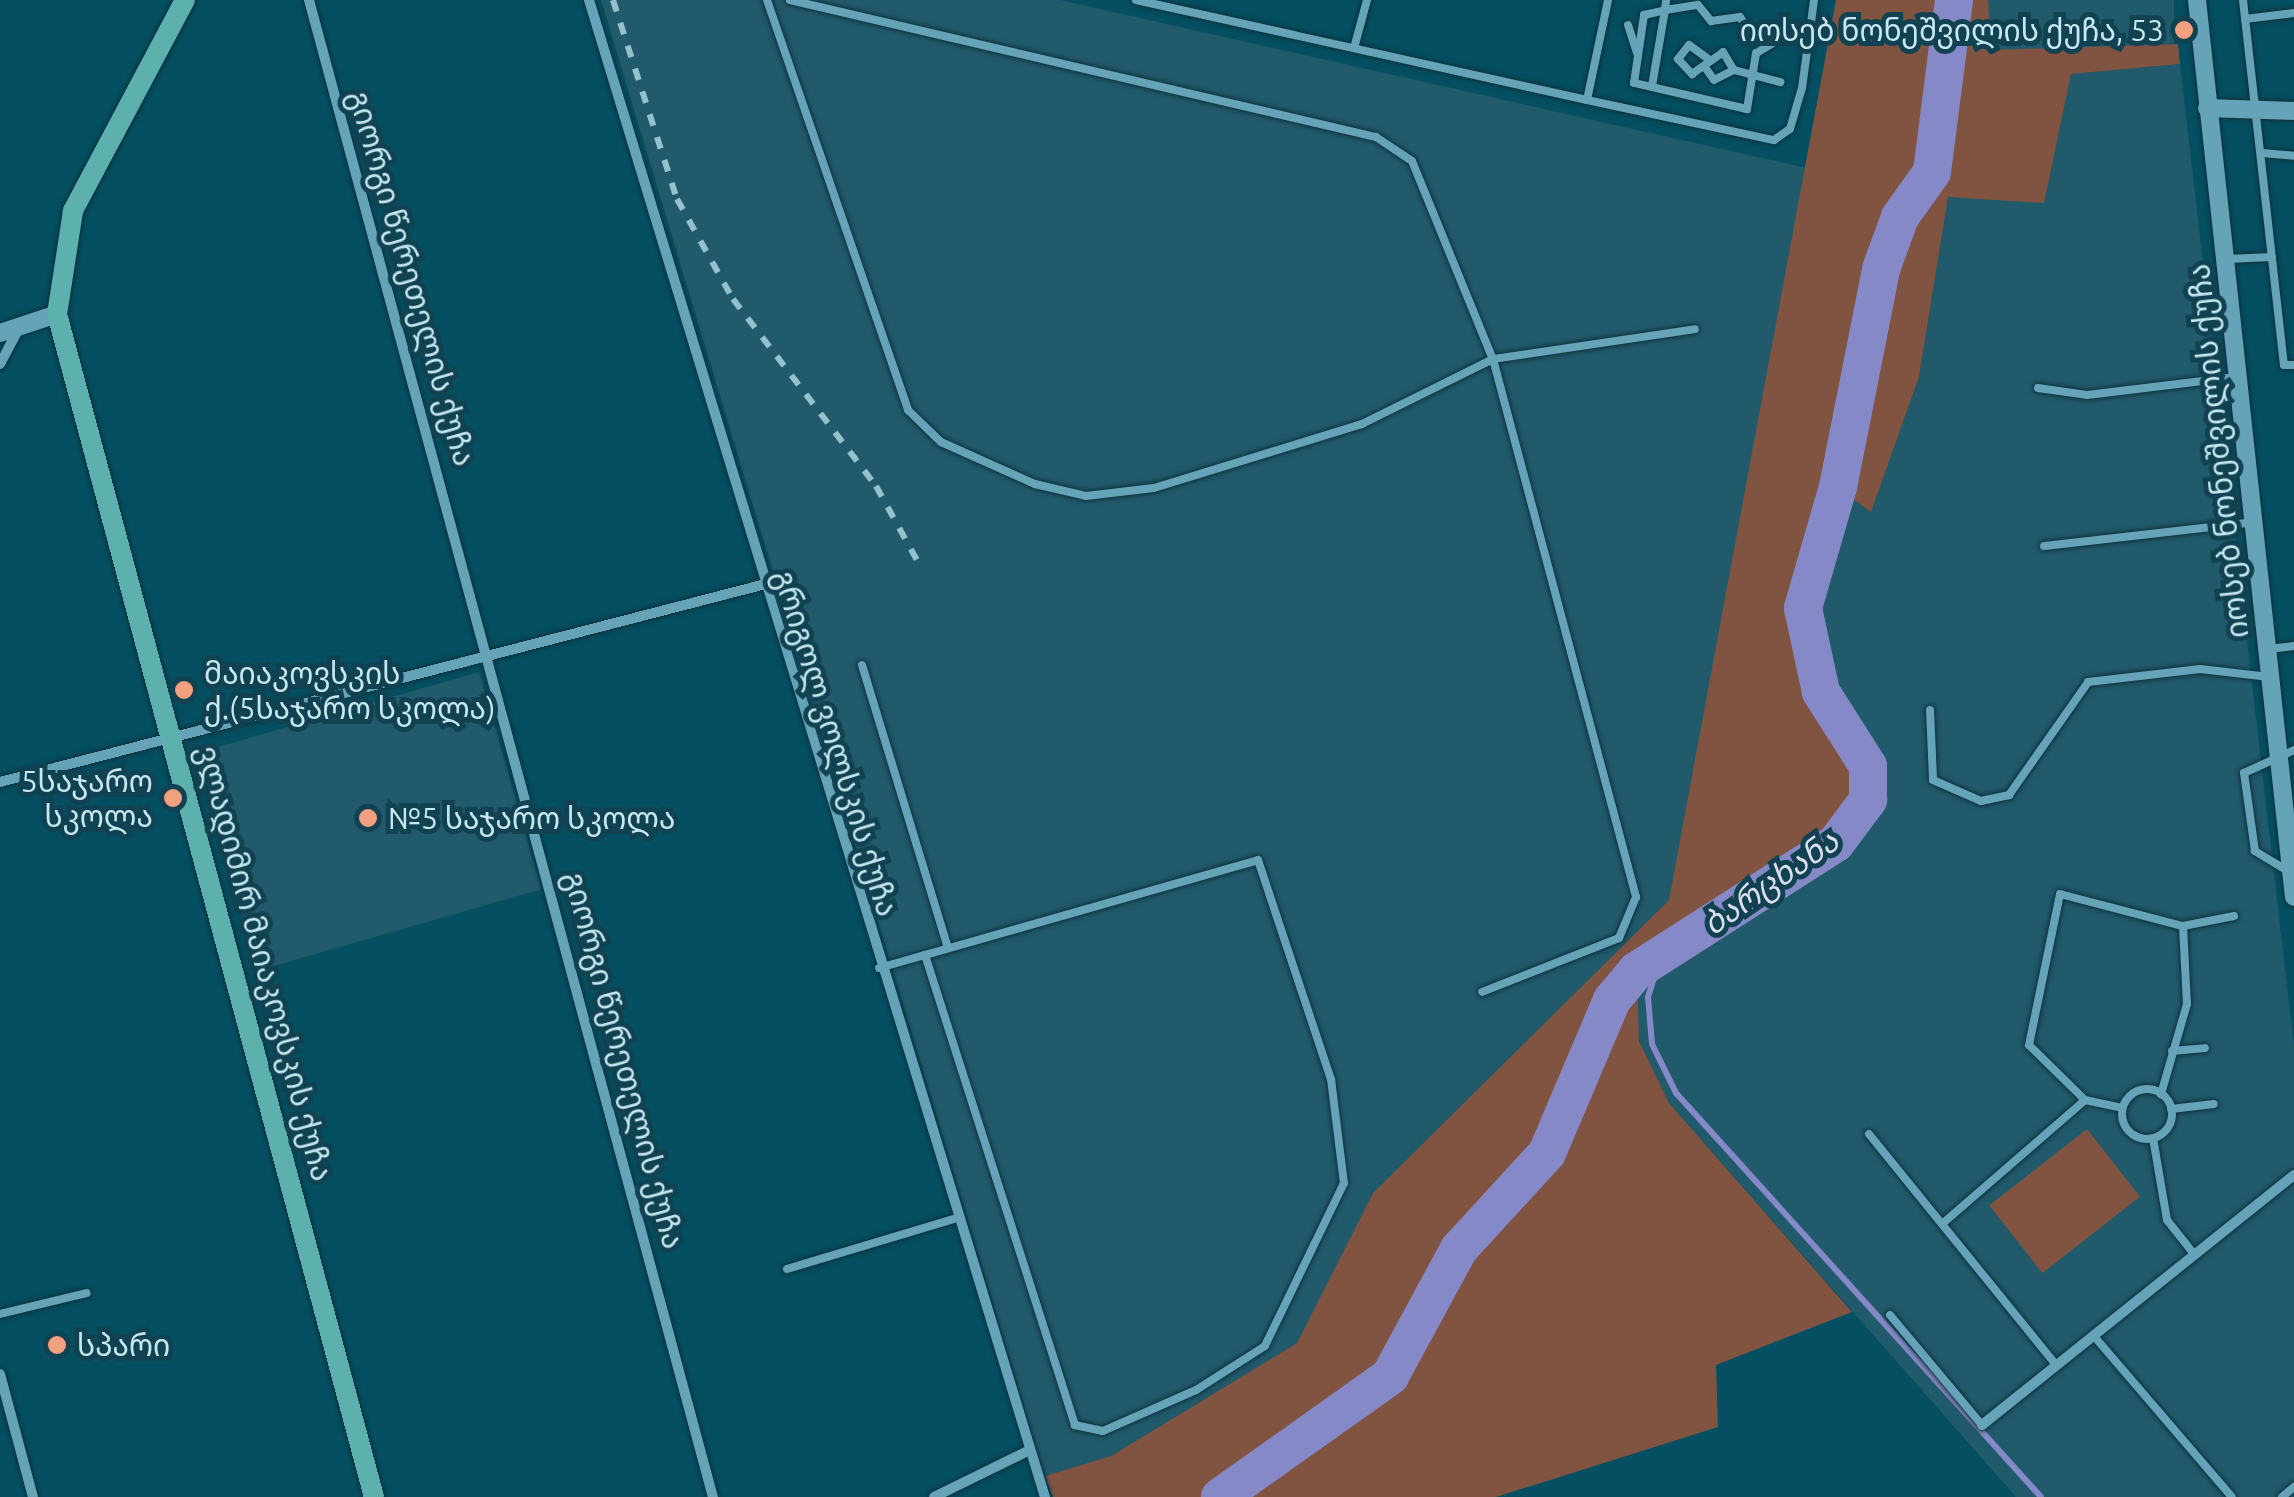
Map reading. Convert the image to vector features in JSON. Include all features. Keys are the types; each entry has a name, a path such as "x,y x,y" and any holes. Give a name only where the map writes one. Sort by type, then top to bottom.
{"main road":[{"name":"ვლადიმირ მაიაკოვსკის ქუჩა","path":"185,0 73,211 57,314 374,1497"}],"street":[{"name":"გიორგი წერეთელის ქუჩა","path":"308,0 491,653 713,1497"},
{"name":"გრიგოლ ვოლსკის ქუჩა","path":"589,0 954,1219 1045,1497"},
{"name":"იოსებ ნონეშვილის ქუჩა","path":"2197,0 2270,677 2286,750 2294,896"},
{"path":"2207,108 2294,112"},
{"path":"0,333 57,314"},
{"path":"0,364 20,328"},
{"path":"0,782 172,734 762,585"},
{"path":"1982,1425 2294,1175"},
{"path":"0,1374 34,1497"},
{"path":"934,1497 1028,1451"}],"lane":[{"path":"767,0 908,410 941,442 1086,496 1154,488 1362,424 1493,359 1695,329"},
{"path":"790,0 1398,145 1493,359 1636,897 1620,938 1482,992"},
{"path":"1136,0 1774,140 1790,129 1802,88 1814,0"},
{"path":"1354,48 1367,0"},
{"path":"1587,100 1608,0"},
{"path":"2242,0 2258,110 2284,365 2294,365"},
{"path":"1652,86 1666,5"},
{"path":"1666,5 1698,5 1711,21 1740,17 1751,34 1788,34 1756,52 1746,109 1634,83 1644,15 1666,5"},
{"path":"2245,19 2294,13"},
{"path":"1628,25 1638,55"},
{"path":"1734,70 1714,80 1706,62 1723,52 1734,70 1780,82"},
{"path":"2262,153 2294,156"},
{"path":"2224,259 2272,257"},
{"path":"2038,388 2088,395 2238,377"},
{"path":"2044,546 2254,522"},
{"path":"2268,649 2294,646"},
{"path":"862,665 948,948"},
{"path":"1930,710 1924,745 1933,780 1981,802 2009,794 2088,682 2200,669 2270,677"},
{"path":"2286,750 2244,773 2255,850 2292,873"},
{"path":"879,968 1258,860 1330,1079 1344,1184 1264,1346 1196,1390 1103,1431 1075,1425 925,955"},
{"path":"2122,1108 2085,1100 2028,1044 2060,894 2183,926 2234,916"},
{"path":"2161,1094 2187,1004 2183,926"},
{"path":"2172,1050 2205,1048"},
{"path":"2122,1108 2138,1090 2161,1094 2171,1109"},
{"path":"1942,1224 2085,1100"},
{"path":"2171,1109 2214,1104"},
{"path":"2122,1108 2129,1132 2153,1138"},
{"path":"2171,1109 2153,1138 2167,1220 2194,1254"},
{"path":"1869,1134 2056,1364"},
{"path":"788,1270 954,1219"},
{"path":"0,1314 87,1293"},
{"path":"1890,1315 1982,1425"},
{"path":"2093,1335 2232,1497"},
{"path":"2282,1497 2294,1487"}],"shaded area":[{"path":"601,0 1060,0 1811,169 1669,900 1373,1193 1297,1343 1111,1456 1045,1476"},
{"path":"1836,0 1988,0 1991,50 2178,44 2180,64 2071,74 2044,203 1948,197 1919,377 1871,512 1838,488 1803,608 1821,692 1868,766 1868,800 1836,843 1637,972 1639,1041 1669,1103 1852,1312 1716,1365 1718,1427 1496,1497 1053,1497 1045,1476 1111,1456 1297,1343 1373,1193 1669,900"},
{"path":"1988,0 2174,0 2174,50 1988,50"},
{"path":"2180,64 2294,1046 2294,1497 2016,1497 1669,1103 1639,1041 1636,971 1780,879 1841,728 1808,655 1803,608 1815,544 1838,487 1871,512 1919,377 1948,197 2044,202 2070,74"},
{"name":"№5 საჯარო სკოლა","path":"479,672 541,889 259,970 196,753"},
{"path":"2087,1129 2140,1197 2042,1273 1989,1205"}],"waterway":[{"name":"ბარცხანა","path":"1220,1497 1390,1376 1459,1249 1547,1153 1612,1000 1636,971 1836,843 1868,800 1868,766 1821,692 1803,608 1838,487 1881,269 1900,217 1932,172 1954,0"},
{"path":"1684,945 1658,966 1648,997 1652,1044 1676,1093 2041,1497"}],"railway":[{"path":"613,0 677,199 733,299 876,486 919,564"}],"place":[{"name":"იოსებ ნონეშვილის ქუჩა, 53","path":"2184,30"},
{"name":"მაიაკოვსკის ქ.(5საჯარო სკოლა)","path":"184,690"},
{"name":"5საჯარო სკოლა","path":"173,798"},
{"name":"№5 საჯარო სკოლა","path":"368,818"},
{"name":"სპარი","path":"57,1345"}]}
